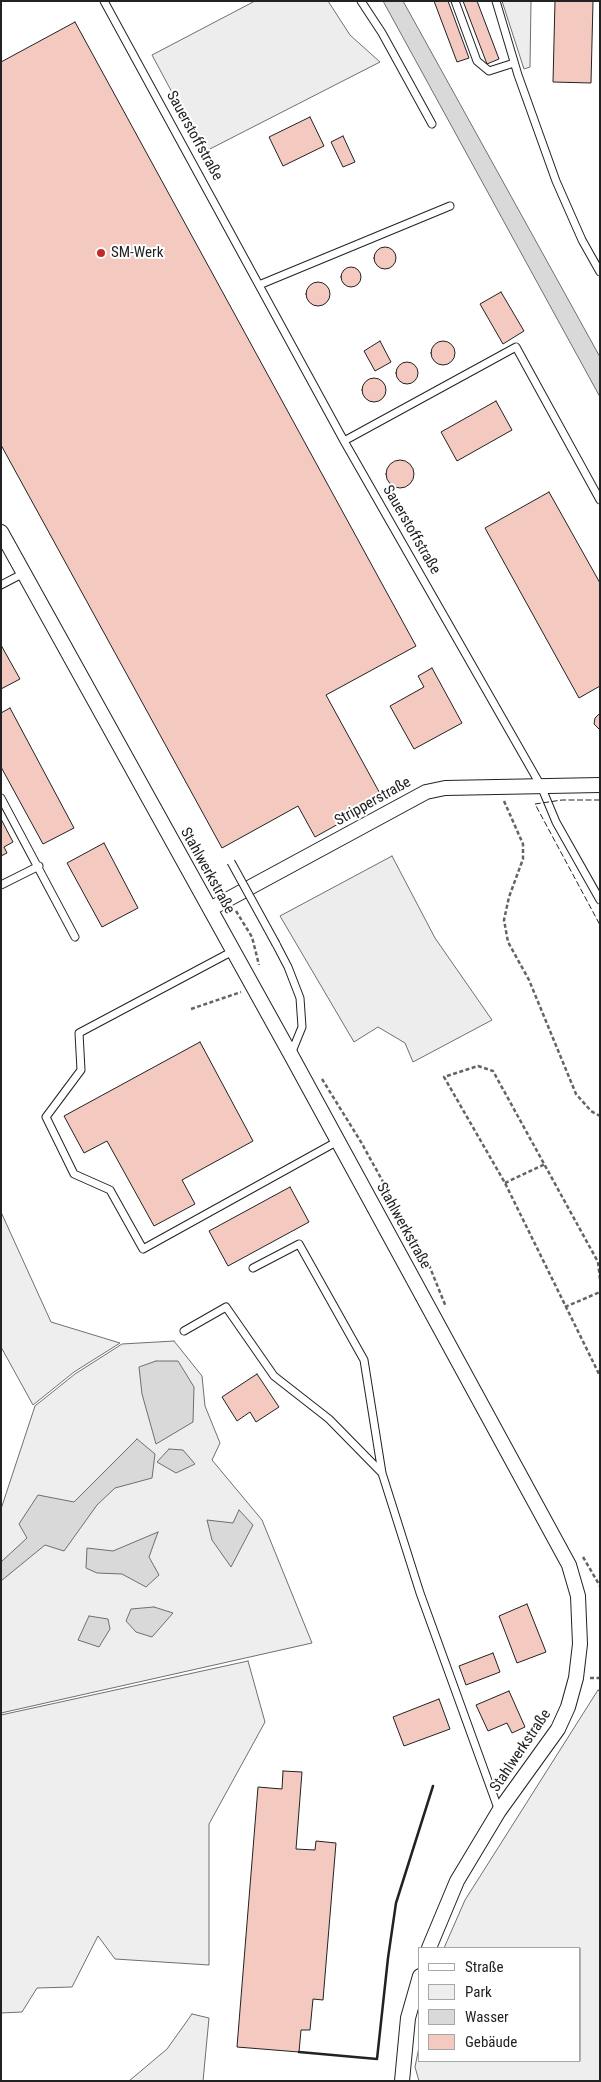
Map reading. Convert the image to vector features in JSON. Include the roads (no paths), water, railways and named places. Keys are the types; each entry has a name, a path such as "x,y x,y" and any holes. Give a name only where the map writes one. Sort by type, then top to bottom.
{"street":[{"name":"Stahlwerkstraße","path":"1,532 253,985 569,1565 578,1596 580,1644 576,1678 568,1706 553,1736 499,1811 457,1881 429,1947"},
{"name":"Stripperstraße","path":"210,909 426,792 445,788 600,786"},
{"path":"402,2081 408,2018 418,1983"}],"lane":[{"name":"Sauerstoffstraße","path":"104,1 344,441 541,786 556,822 600,900"},
{"path":"361,1 382,33 432,124"},
{"path":"455,1 477,61 488,71 514,63"},
{"path":"496,1 514,63 556,181 582,240 600,272"},
{"path":"259,285 450,206"},
{"path":"344,441 516,347 600,500"},
{"path":"1,585 24,573"},
{"path":"1,798 39,866 75,937"},
{"path":"231,862 288,967 300,998 302,1027 291,1055"},
{"path":"1,885 39,866"},
{"path":"233,951 79,1033 81,1070 46,1117 74,1174 110,1190 143,1249 338,1141"},
{"path":"252,1268 299,1244 364,1360 382,1473 420,1593 499,1811"},
{"path":"184,1331 226,1307 274,1376 329,1419 382,1473"}],"water":[{"path":"383,1 403,1 600,357 600,397"},
{"path":"156,1361 178,1361 194,1387 193,1422 156,1444 142,1394 139,1367"},
{"path":"137,1439 155,1454 152,1478 115,1488 97,1505 64,1551 45,1545 1,1581 1,1562 27,1538 19,1524 38,1495 74,1502"},
{"path":"169,1449 183,1450 195,1464 176,1473 157,1462"},
{"path":"239,1510 253,1525 231,1567 212,1540 207,1520 233,1523"},
{"path":"158,1532 149,1557 159,1575 146,1587 122,1574 97,1573 86,1568 87,1548 113,1551"},
{"path":"154,1607 173,1613 152,1637 136,1632 126,1621 131,1609"},
{"path":"89,1616 108,1619 110,1629 99,1647 78,1640"}],"place":[{"name":"SM-Werk","path":"101,253"}]}
